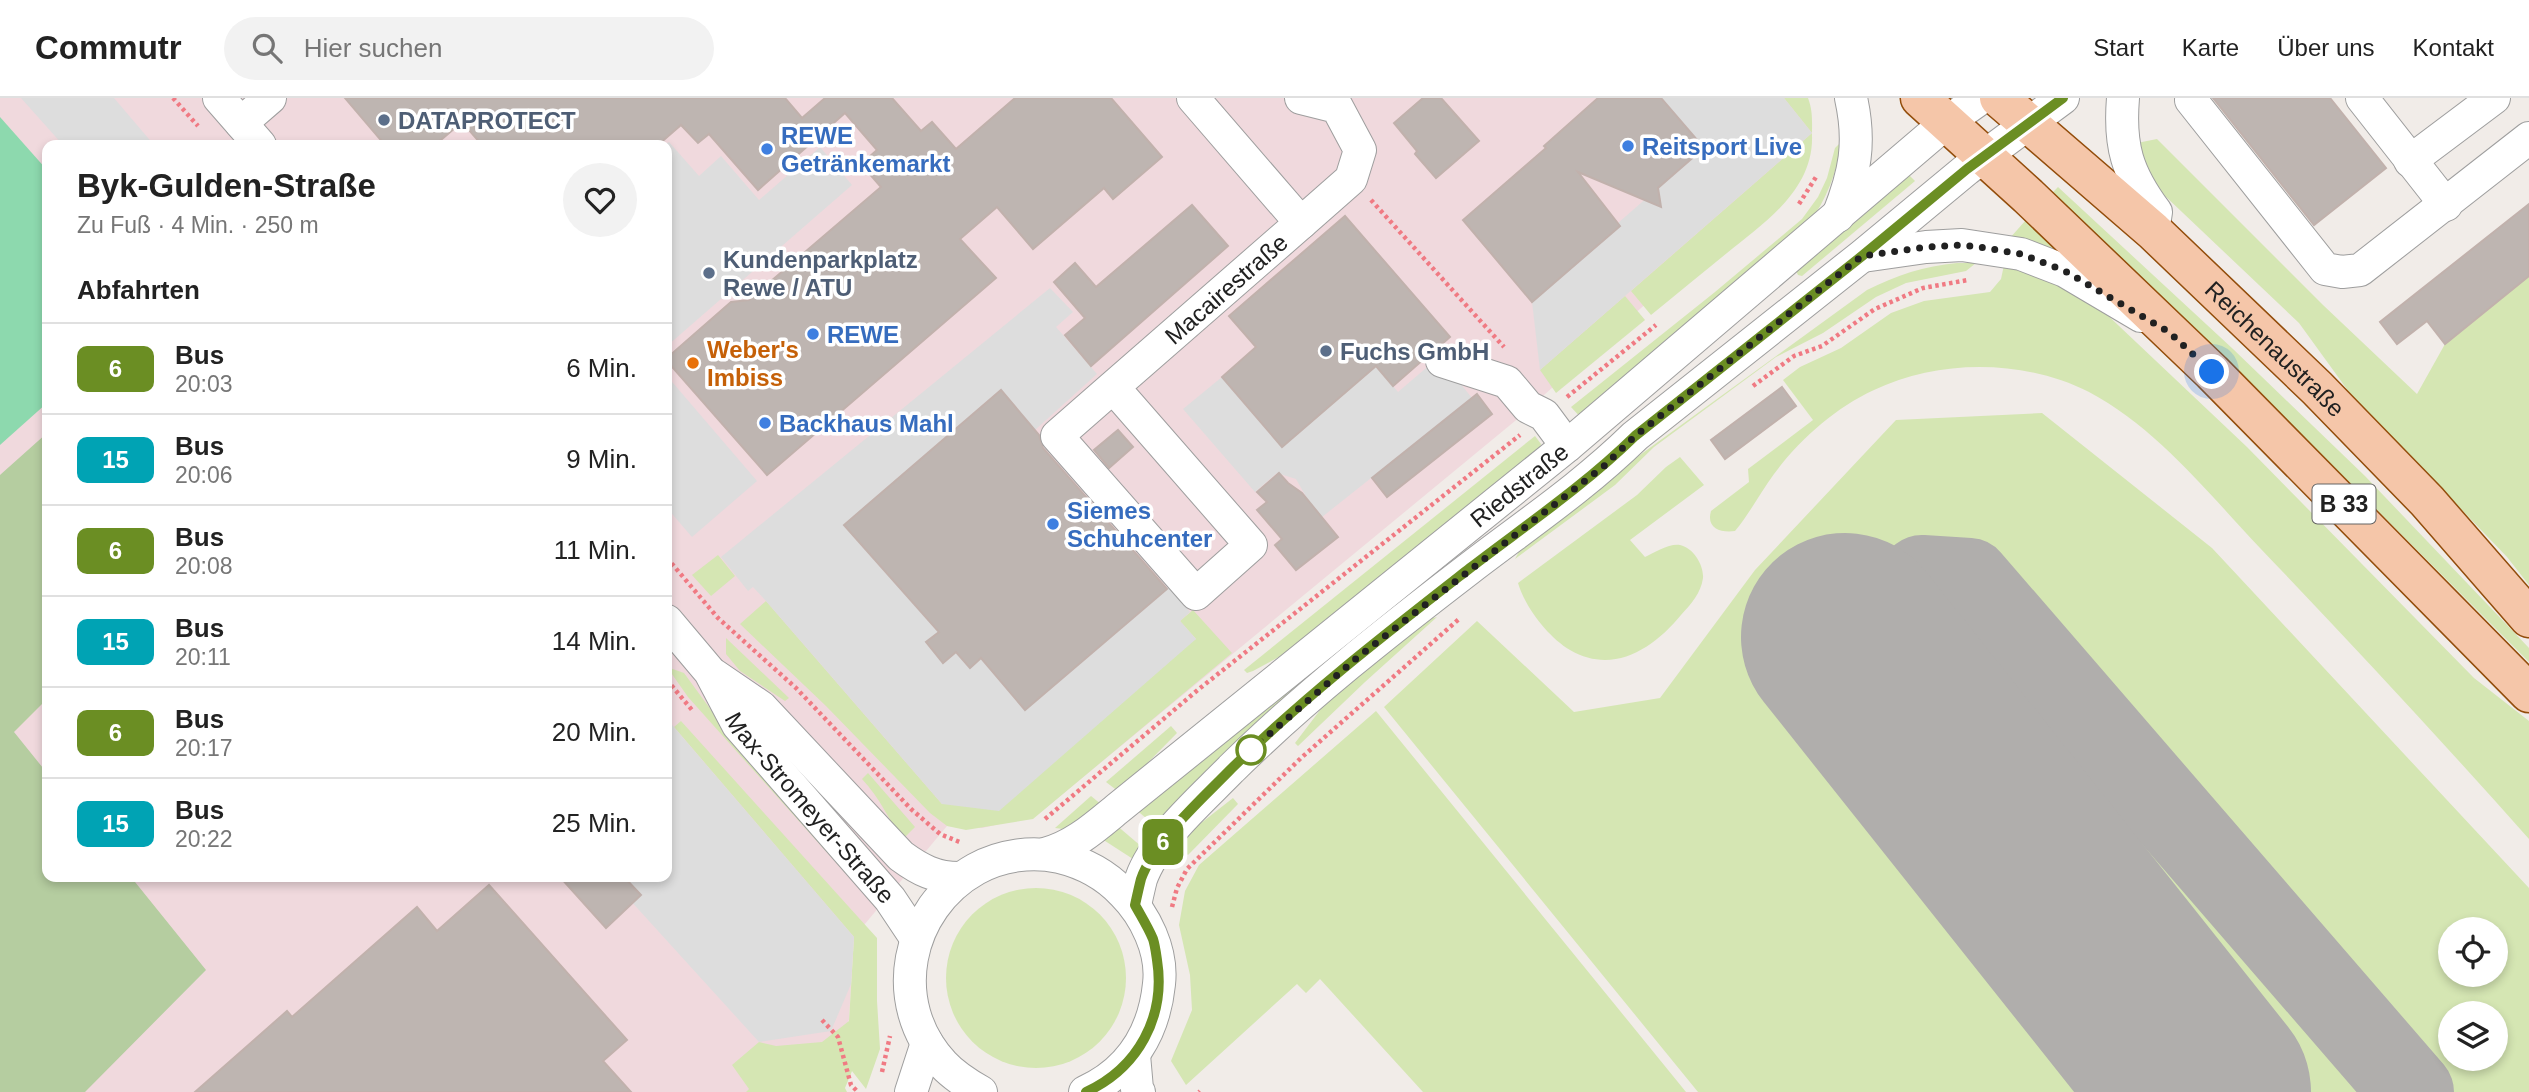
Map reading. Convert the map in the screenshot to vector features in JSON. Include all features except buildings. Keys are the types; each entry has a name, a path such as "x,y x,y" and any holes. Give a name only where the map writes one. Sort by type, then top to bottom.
{"main road":[{"name":"Reichenaustraße","path":"1999,98 2153,231 2340,411 2427,501 2529,618"},
{"name":"B 33","path":"1933,110 2304,463 2529,693"}],"street":[{"path":"219,98 251,134 270,98"},
{"name":"Macairestraße","path":"1194,98 1301,223"},
{"path":"1301,98 1337,107 1360,150 1351,179"},
{"path":"1838,217 1851,184 1855,159 1856,121 1851,98"},
{"name":"Riedstraße","path":"1045,854 1069,845 1086,834 1567,446 1838,217 1933,110 1981,98"},
{"name":"Riedstraße","path":"1135,905 1142,878 1160,845 1201,799 1266,735 1470,568 1573,492 1635,436 1984,156 2063,98"},
{"path":"2123,98 2123,148 2131,172 2156,212 2153,231"},
{"path":"2362,98 2446,205"},
{"path":"2410,161 2494,98"},
{"path":"2191,100 2325,269 2342,272 2360,270 2529,138"},
{"name":"Macairestraße","path":"1113,387 1251,545 1195,594 1057,436 1150,354 1351,179"},
{"path":"1862,256 1962,245 2021,254 2065,271 2169,332"},
{"path":"1442,361 1507,382 1528,407 1544,415 1567,446"},
{"name":"Max-Stromeyer-Straße","path":"672,629 710,672 738,724 890,899 916,938"},
{"name":"Max-Stromeyer-Straße","path":"710,672 761,707 901,856 932,875 959,878"},
{"path":"981,1092 961,1080 942,1063 927,1043 913,1010 909,974 916,938 926,915 941,895 959,878 1005,858 1045,854 1080,862 1110,880 1135,905 1154,941 1160,981 1153,1020 1134,1055 1106,1083 1085,1092"},
{"path":"911,1092 927,1043"},
{"path":"1134,1055 1139,1092"}],"path":[{"path":"1792,213 1809,192 1818,174"},
{"path":"1351,179 1506,349"},
{"path":"1752,386 1794,356 1822,346 1875,309 1923,288 1980,278"},
{"path":"1041,823 1199,690 1660,322"},
{"path":"672,564 718,618 796,688 911,809 940,834 969,846"},
{"path":"1172,911 1177,888 1187,869 1301,758 1469,611"},
{"path":"822,1020 838,1037 851,1085 858,1092"},
{"path":"880,1079 892,1025"}],"shaded area":[{"path":"0,98 1802,98 1812,133 1786,178 1515,421 1036,816 982,828 947,826 854,937 849,1020 812,1092 0,1092"},
{"path":"21,98 114,98 150,140 59,140"},
{"path":"1661,98 1784,98 1812,133 1540,370 1532,302 1704,148"},
{"name":"Kundenparkplatz Rewe / ATU","path":"672,145 699,176 721,156 759,200 820,147 852,185 672,342"},
{"path":"1050,288 1073,312 1056,327 1097,374 1035,430 1000,390 844,525 939,632 926,642 943,663 956,652 970,668 981,658 1025,710 1170,586 1190,612 1180,621 1196,639 999,811 942,804 766,601 753,587 748,591 721,557"},
{"path":"1439,357 1472,398 1322,517 1315,512 1296,479 1277,473 1255,492 1183,409 1222,377 1282,446 1376,366 1398,392"},
{"path":"672,382 757,481 692,537 672,514"},
{"path":"672,725 854,937 851,984 831,1031 759,1042 614,882 672,882"}],"green space":[{"path":"1784,98 1808,98 1812,133"},
{"path":"0,117 42,164 42,407 0,445"},
{"path":"1812,133 1805,172 1784,203 1756,230 1651,315 1631,291"},
{"path":"2157,139 2323,305 2417,394 2445,344 2529,276 2529,585 2507,557 2349,392 2299,323 2163,194 2147,169 2137,143"},
{"path":"1842,141 1830,185 1808,224 1583,420 1571,407 1802,219 1818,197 1827,178 1835,148"},
{"path":"1908,174 1915,181 1802,276 1798,275 1796,271"},
{"path":"2058,187 2365,476 2529,648 2529,662 2198,331 2051,194"},
{"path":"2026,220 2060,251 2009,239"},
{"path":"1957,263 1976,263 1966,271 1906,283 1876,297 1823,333 1776,357 1654,447 1615,485 1515,559 1521,548 1545,524 1867,290 1911,272"},
{"path":"2004,265 2051,279 2100,308 2247,447 2474,678 2529,721 2529,839 2396,692 2180,463 2114,407 2064,381 2010,369 1953,368 1899,380 1874,390 1845,406 1806,437 1774,474 1735,531 1719,530 1712,525 1711,511 1749,482 1748,469 1813,420 1783,380 1800,367 1841,348 1891,313 1924,301 1990,292 2001,279"},
{"path":"1625,296 1645,320 1556,393 1540,370"},
{"path":"2042,413 2212,548 2529,888 2529,1092 1698,1092 1384,707 1477,621 1574,712 1660,698 1755,570 1896,420"},
{"path":"1535,436 1541,444 1537,455 1297,647 1253,671 1247,673 1244,670"},
{"path":"42,437 42,704 14,732 42,767 42,882 135,882 206,970 85,1092 0,1092 0,475"},
{"path":"1680,457 1704,485 1630,540 1645,557 1672,545 1680,545 1690,550 1700,563 1703,573 1698,593 1670,627 1645,648 1631,655 1602,660 1570,650 1538,621 1518,583 1637,495"},
{"path":"718,555 735,576 711,596 692,575"},
{"path":"766,601 942,804 1196,639 1180,621 1193,610 1232,653 1033,819 966,830 947,826 930,813 826,706 740,624"},
{"path":"1386,614 1157,827 1135,809 1379,617"},
{"path":"1437,617 1298,746 1295,743 1327,701 1422,621"},
{"path":"726,638 789,698 785,701 740,671 726,654"},
{"path":"672,669 684,673 714,714 861,880 856,885 688,697 672,674"},
{"path":"1376,711 1686,1092 1423,1092 1320,979 1306,993 1297,984 1186,1085 1171,1061 1192,1010 1190,975 1179,925 1185,891 1199,865"},
{"path":"681,721 877,938 880,1049 866,1089 852,1071 845,1088 847,1092 746,1092 749,1089 732,1065 759,1042 776,1046 822,1042 849,1021 854,937 674,727"},
{"path":"1171,726 1177,733 1119,792 1106,782"},
{"path":"868,773 915,827 902,840 879,801 862,779"},
{"path":"1091,796 1102,805 1071,830 1055,828"},
{"path":"1233,798 1238,804 1188,855 1177,846 1196,827"},
{"path":"1115,824 1142,847 1133,859 1102,839"},
{"path":"1036,888 1070,895 1099,915 1119,944 1126,978 1119,1012 1099,1041 1070,1061 1036,1068 1002,1061 973,1041 953,1012 946,978 953,944 973,915 1002,895"}],"taxiway":[{"path":"1845,637 1922,577 1969,580 2412,1092"}],"runway":[{"path":"1845,637 2207,1092"}],"bus line":[{"name":"6","path":"1086,1092 1106,1083 1134,1055 1153,1020 1160,981 1154,941 1135,905 1150,861 1160,845 1201,799 1266,735 1358,657 1470,568 1573,492 1635,436 1967,169 2063,98"}],"place":[{"name":"DATAPROTECT","path":"384,120"},
{"name":"Reitsport Live","path":"1628,146"},
{"name":"REWE Getränkemarkt","path":"767,149"},
{"name":"Kundenparkplatz Rewe / ATU","path":"709,273"},
{"name":"REWE","path":"813,334"},
{"name":"Fuchs GmbH","path":"1326,351"},
{"name":"Weber's Imbiss","path":"693,363"},
{"name":"Backhaus Mahl","path":"765,423"},
{"name":"Siemes Schuhcenter","path":"1053,524"}],"route":[{"path":"1251,750 1358,657 1470,568 1573,492 1635,436 1862,256 1962,245 2021,254 2065,271 2169,332 2212,372"}]}
